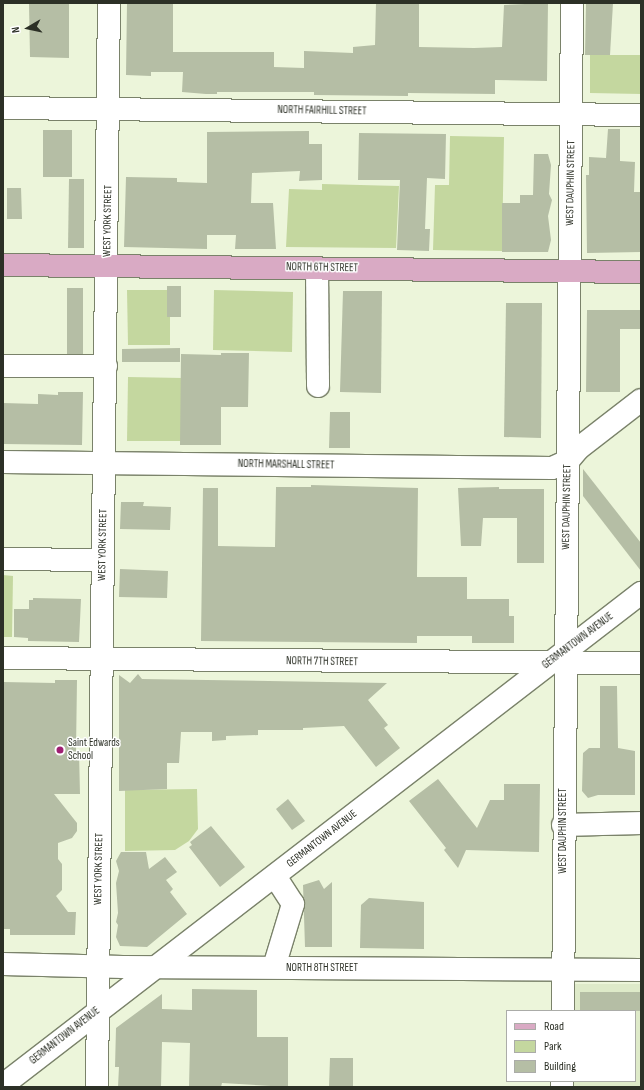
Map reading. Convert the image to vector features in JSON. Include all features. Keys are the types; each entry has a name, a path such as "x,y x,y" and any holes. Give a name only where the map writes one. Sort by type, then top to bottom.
{"main road":[{"name":"NORTH 6TH STREET","path":"3,265 641,272"}],"street":[{"name":"WEST YORK STREET","path":"97,1087 109,3"},
{"name":"WEST DAUPHIN STREET","path":"563,1010 563,825 560,660 568,461 572,3"},
{"name":"NORTH FAIRHILL STREET","path":"3,108 641,115"},
{"path":"317,268 318,386"},
{"path":"3,366 106,366"},
{"path":"568,461 579,448 641,400"},
{"name":"NORTH MARSHALL STREET","path":"3,462 552,468 568,461"},
{"path":"3,558 103,560"},
{"name":"GERMANTOWN AVENUE","path":"3,1085 97,1010 156,967 560,660 641,593"},
{"name":"NORTH 7TH STREET","path":"3,658 102,660 560,660 641,663"},
{"path":"563,825 641,823"},
{"path":"274,967 293,904 275,876"},
{"name":"NORTH 8TH STREET","path":"3,964 98,967 641,970"}],"shaded area":[{"path":"570,984 641,984 641,1087 568,1087 568,1082 636,1082 636,1010 569,1010"}],"green space":[{"path":"590,55 641,55 641,94 590,93"},
{"path":"450,136 504,137 502,251 433,250 435,185 449,185"},
{"path":"322,184 399,186 396,248 286,247 289,189 322,190"},
{"path":"127,290 170,290 170,345 128,345"},
{"path":"214,290 293,292 292,352 213,350"},
{"path":"128,377 183,378 182,441 127,441"},
{"path":"3,575 13,576 12,637 3,637"},
{"path":"197,789 198,829 189,841 175,850 125,851 125,790"}],"building":[{"path":"127,3 173,4 173,52 274,52 274,67 304,68 304,51 353,53 353,47 375,45 376,3 419,3 419,47 474,48 502,47 504,5 548,3 547,81 495,80 495,94 408,93 408,96 314,95 314,92 217,92 217,94 206,94 182,92 183,72 151,72 151,76 126,75"},
{"path":"586,3 613,3 610,55 585,55"},
{"path":"29,4 69,4 69,58 30,57"},
{"path":"608,129 620,129 620,161 635,162 634,192 641,192 641,252 587,253 586,175 589,175 589,157 606,158"},
{"path":"43,130 72,130 72,177 43,177"},
{"path":"309,131 309,144 322,144 322,180 299,181 300,171 252,173 251,203 273,203 276,249 235,249 236,235 207,235 207,249 124,247 126,177 177,178 177,182 207,183 207,132"},
{"path":"359,133 446,134 445,179 427,178 425,229 430,229 429,251 397,250 400,180 358,180"},
{"path":"534,154 548,154 551,165 549,194 552,200 548,216 551,240 548,252 502,252 502,203 520,203 520,195 533,195"},
{"path":"69,179 84,179 84,248 68,248"},
{"path":"7,188 21,188 22,219 7,219"},
{"path":"167,286 181,286 181,317 167,317"},
{"path":"67,288 83,288 83,354 67,354"},
{"path":"343,291 382,291 381,393 340,392"},
{"path":"506,303 542,303 541,438 504,437"},
{"path":"587,310 641,310 641,329 620,329 620,392 586,392"},
{"path":"180,348 180,362 122,362 122,349"},
{"path":"221,353 249,353 248,407 221,407 221,445 180,445 181,354 221,355"},
{"path":"58,392 83,392 82,445 3,444 3,403 38,404 38,394 58,395"},
{"path":"330,412 350,412 350,448 329,448"},
{"path":"583,469 641,543 641,571 583,496"},
{"path":"311,485 418,488 417,577 467,577 467,599 509,599 509,616 514,616 514,643 472,643 472,636 417,636 417,643 201,641 203,488 218,488 218,546 275,547 276,487 311,487"},
{"path":"499,487 499,489 544,489 544,563 517,563 517,518 483,518 481,546 461,546 458,488"},
{"path":"121,502 144,502 143,506 171,507 170,530 120,529"},
{"path":"120,569 168,571 167,598 119,597"},
{"path":"33,598 81,599 79,642 28,641 28,638 14,637 14,609 29,609 29,600 33,600"},
{"path":"138,674 142,679 387,683 368,700 388,725 384,728 400,748 376,767 344,726 303,728 303,730 258,730 258,735 226,736 226,740 212,741 212,732 181,732 179,763 167,763 167,789 119,791 119,675 130,683"},
{"path":"55,680 77,680 76,751 79,751 80,794 54,794 77,823 77,831 72,838 58,843 58,859 62,864 62,890 56,896 68,912 76,912 75,935 10,935 10,929 3,929 3,682 55,683"},
{"path":"600,686 617,686 618,748 635,751 635,795 598,795 588,798 582,791 583,753 589,748 600,748"},
{"path":"438,779 477,828 490,800 504,800 504,784 540,784 539,852 466,850 458,868 444,850 446,848 409,801"},
{"path":"288,799 305,821 292,830 276,809"},
{"path":"211,826 245,867 220,887 189,847 192,845 190,842"},
{"path":"121,852 146,852 149,869 165,857 177,872 166,880 173,889 170,892 187,914 147,947 120,946 116,937 118,925 116,922 118,913 116,883 119,871 116,861"},
{"path":"319,880 324,889 332,882 332,947 305,947 303,885"},
{"path":"369,898 424,902 424,949 360,948 361,905"},
{"path":"192,989 257,990 257,1037 288,1037 288,1087 222,1083 221,1087 189,1087 190,1043 162,1042 161,1087 118,1087 119,1067 115,1067 116,1028 162,994 162,1009 192,1010"},
{"path":"580,992 641,992 641,1011 580,1010"},
{"path":"330,1058 353,1058 353,1087 329,1087"}],"place":[{"name":"Saint Edwards School","path":"60,750"}]}
